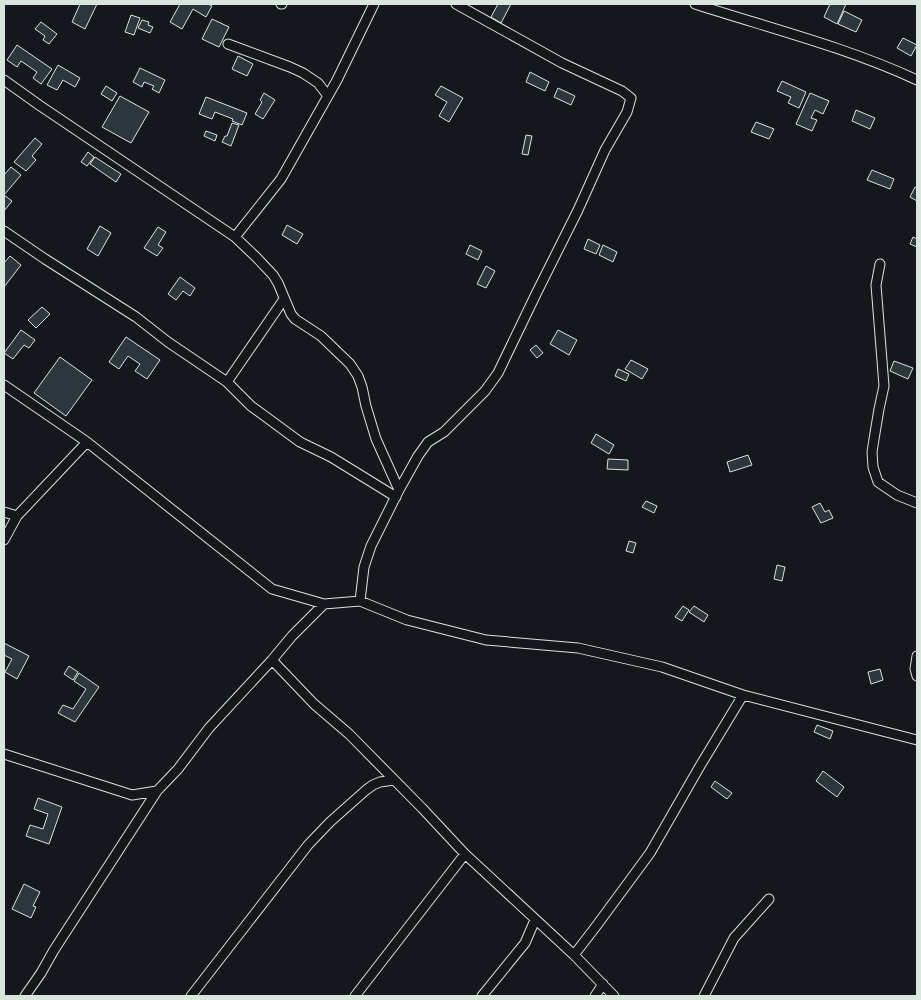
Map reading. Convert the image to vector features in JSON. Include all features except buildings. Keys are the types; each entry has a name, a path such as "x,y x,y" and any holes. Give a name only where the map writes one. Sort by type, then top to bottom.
{"street":[{"path":"235,237 281,179 328,96 374,4"},
{"path":"360,601 364,567 371,546 398,493 418,456 428,442 444,432 485,391 498,373 606,150 627,112 631,98 622,91 562,62 456,4"},
{"path":"695,4 815,41 879,63 917,80"},
{"path":"228,44 303,73 318,83 328,96"},
{"path":"4,80 39,106 235,237 257,258 278,283 295,319 321,336 350,364 358,376 376,439 398,493"},
{"path":"4,231 136,317 168,342 227,382 251,406 300,442 398,493"},
{"path":"880,264 876,285 884,386 872,452 873,467 878,482 897,495 917,503"},
{"path":"227,382 284,299"},
{"path":"4,385 87,442 272,589 324,604 360,601 407,620 486,640 578,648 662,667 743,695 917,740"},
{"path":"4,540 17,516 87,442"},
{"path":"4,512 17,516"},
{"path":"25,996 157,791 178,768 209,728 292,636 324,604"},
{"path":"917,656 917,676"},
{"path":"272,660 314,704 349,734 465,854 574,955 614,996"},
{"path":"574,955 650,854 743,695"},
{"path":"4,754 132,795 157,791"},
{"path":"190,996 308,844 366,790 380,782 394,780"},
{"path":"355,996 465,854"},
{"path":"704,996 734,938 769,899"},
{"path":"482,996 525,943 535,920"},
{"path":"595,996 603,984"}]}
